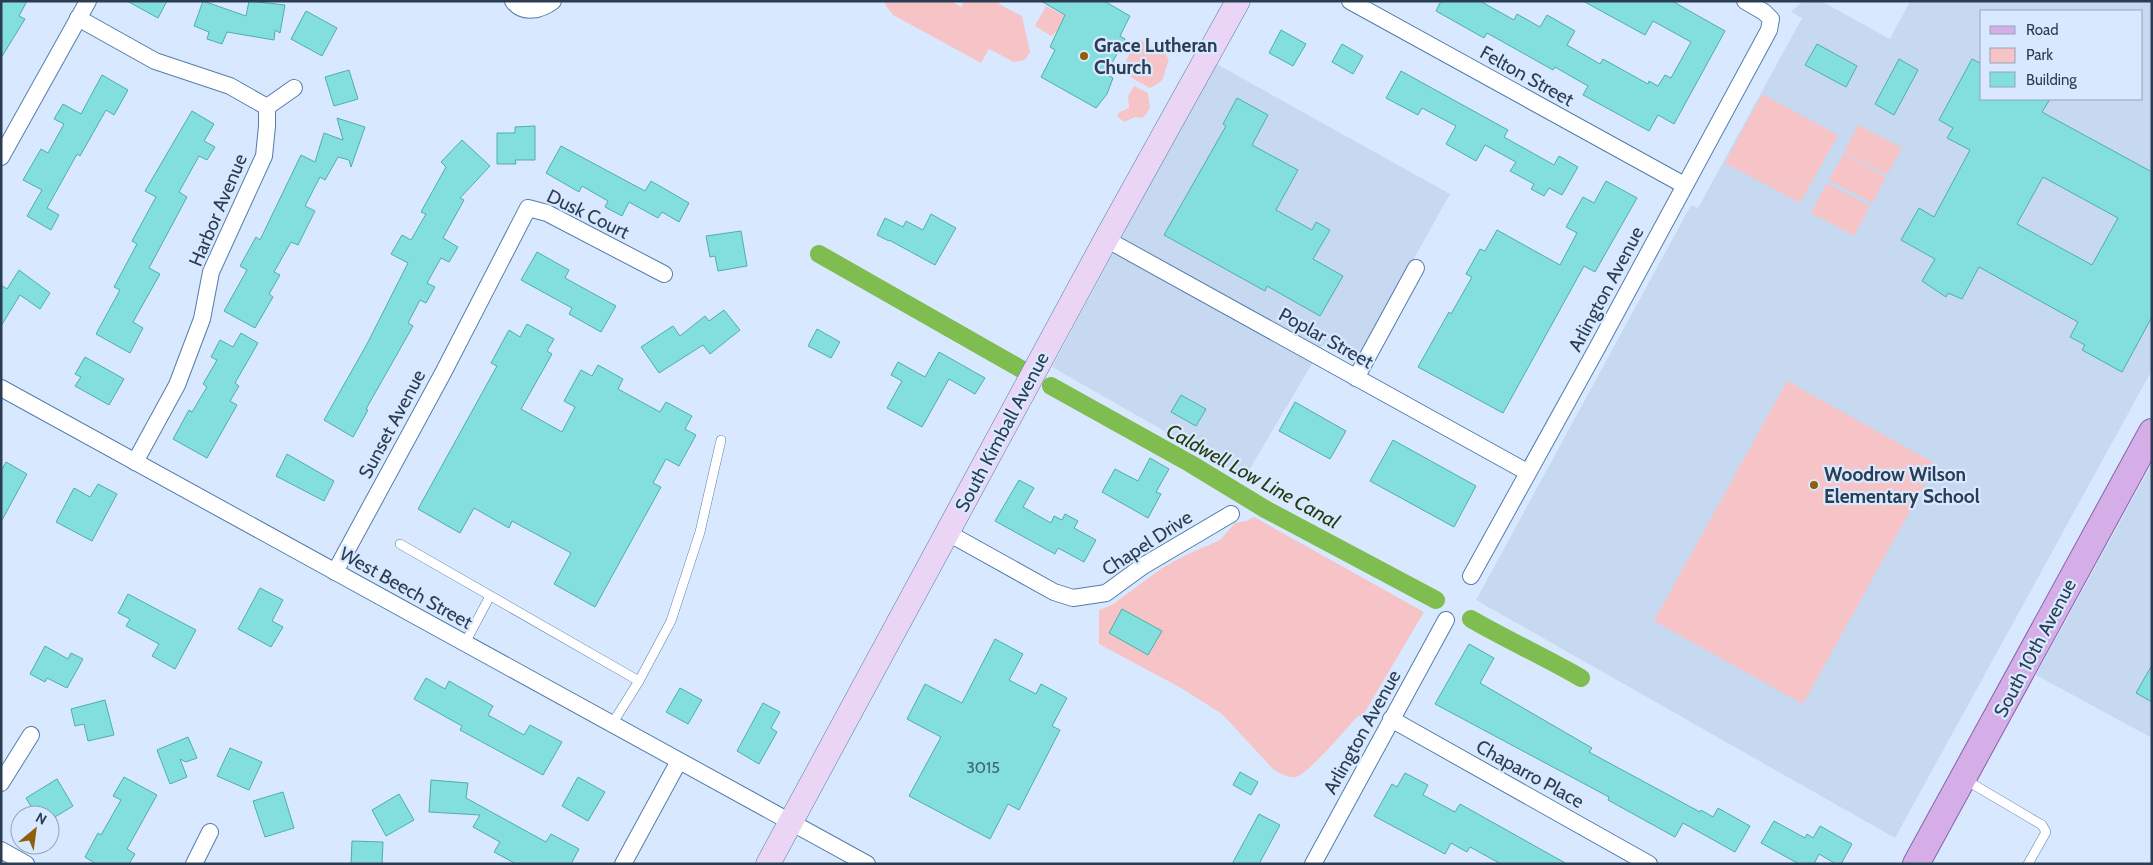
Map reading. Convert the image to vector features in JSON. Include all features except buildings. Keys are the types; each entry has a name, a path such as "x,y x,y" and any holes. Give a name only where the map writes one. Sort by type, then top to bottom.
{"main road":[{"name":"South 10th Avenue","path":"1916,864 2152,432"}],"street":[{"path":"1,157 88,1"},
{"path":"513,1 525,10 537,10 553,1"},
{"name":"South Kimball Avenue","path":"768,864 1106,240 1238,1"},
{"name":"Felton Street","path":"1350,1 1684,185"},
{"name":"Arlington Avenue","path":"1470,576 1596,350 1769,30 1771,19 1764,12 1745,1"},
{"path":"78,18 155,61 230,86 267,107 294,88"},
{"name":"Harbor Avenue","path":"135,462 177,385 202,319 211,272 264,156 267,107"},
{"name":"Dusk Court","path":"483,294 528,208 547,213 664,274"},
{"name":"Poplar Street","path":"1106,240 1527,472"},
{"path":"1356,378 1416,268"},
{"name":"Sunset Avenue","path":"335,572 483,294"},
{"name":"West Beech Street","path":"2,391 135,462 867,864"},
{"name":"Chapel Drive","path":"948,532 1054,592 1073,598 1106,592 1143,566 1231,514"},
{"name":"Arlington Avenue","path":"1313,864 1446,620"},
{"name":"Chaparro Place","path":"1391,719 1650,864"},
{"path":"1,783 31,735"},
{"path":"623,864 679,761"},
{"path":"194,864 210,832"},
{"path":"1,850 26,864"}],"lane":[{"path":"612,724 639,681 671,621 700,532 720,440"},
{"path":"400,544 639,681"},
{"path":"464,643 490,596"},
{"path":"1964,779 2042,825 2046,832 2028,864"}],"shaded area":[{"name":"Woodrow Wilson Elementary School","path":"1803,1 1821,1 1890,39 1910,1 2152,1 2152,370 1895,838 1476,600 1691,205 1698,208 1802,18 1791,12"},
{"path":"1215,63 1450,194 1356,363 1323,345 1245,477 1052,367"},
{"path":"2152,464 2152,738 2036,675"}],"green space":[{"path":"884,1 951,1 961,7 964,1 1000,1 999,4 1022,16 1030,52 1025,60 1014,62 989,49 981,63 893,15"},
{"path":"1046,6 1065,16 1061,34 1056,32 1051,36 1035,26"},
{"path":"1140,40 1166,54 1169,61 1162,80 1150,88 1133,78 1126,71 1126,60 1133,47"},
{"path":"1134,86 1148,93 1150,108 1145,116 1141,118 1135,117 1124,122 1117,116 1120,112 1129,108 1128,96"},
{"path":"1762,94 1838,135 1800,203 1725,163"},
{"path":"1858,125 1902,148 1887,175 1844,152"},
{"path":"1844,153 1886,177 1872,203 1829,180"},
{"path":"1827,183 1870,206 1854,236 1811,213"},
{"path":"1787,381 1936,464 1803,704 1654,621"},
{"path":"1254,517 1424,612 1362,717 1358,716 1310,767 1296,777 1287,776 1274,770 1222,714 1181,688 1099,644 1099,610 1112,605 1162,568 1220,540 1235,523"}],"waterway":[{"name":"Caldwell Low Line Canal","path":"819,254 1021,369"},
{"name":"Caldwell Low Line Canal","path":"1051,386 1191,464 1265,509 1436,600"},
{"name":"Caldwell Low Line Canal","path":"1471,619 1581,678"}],"place":[{"name":"Grace Lutheran Church","path":"1084,56"},
{"name":"Woodrow Wilson Elementary School","path":"1814,485"}]}
